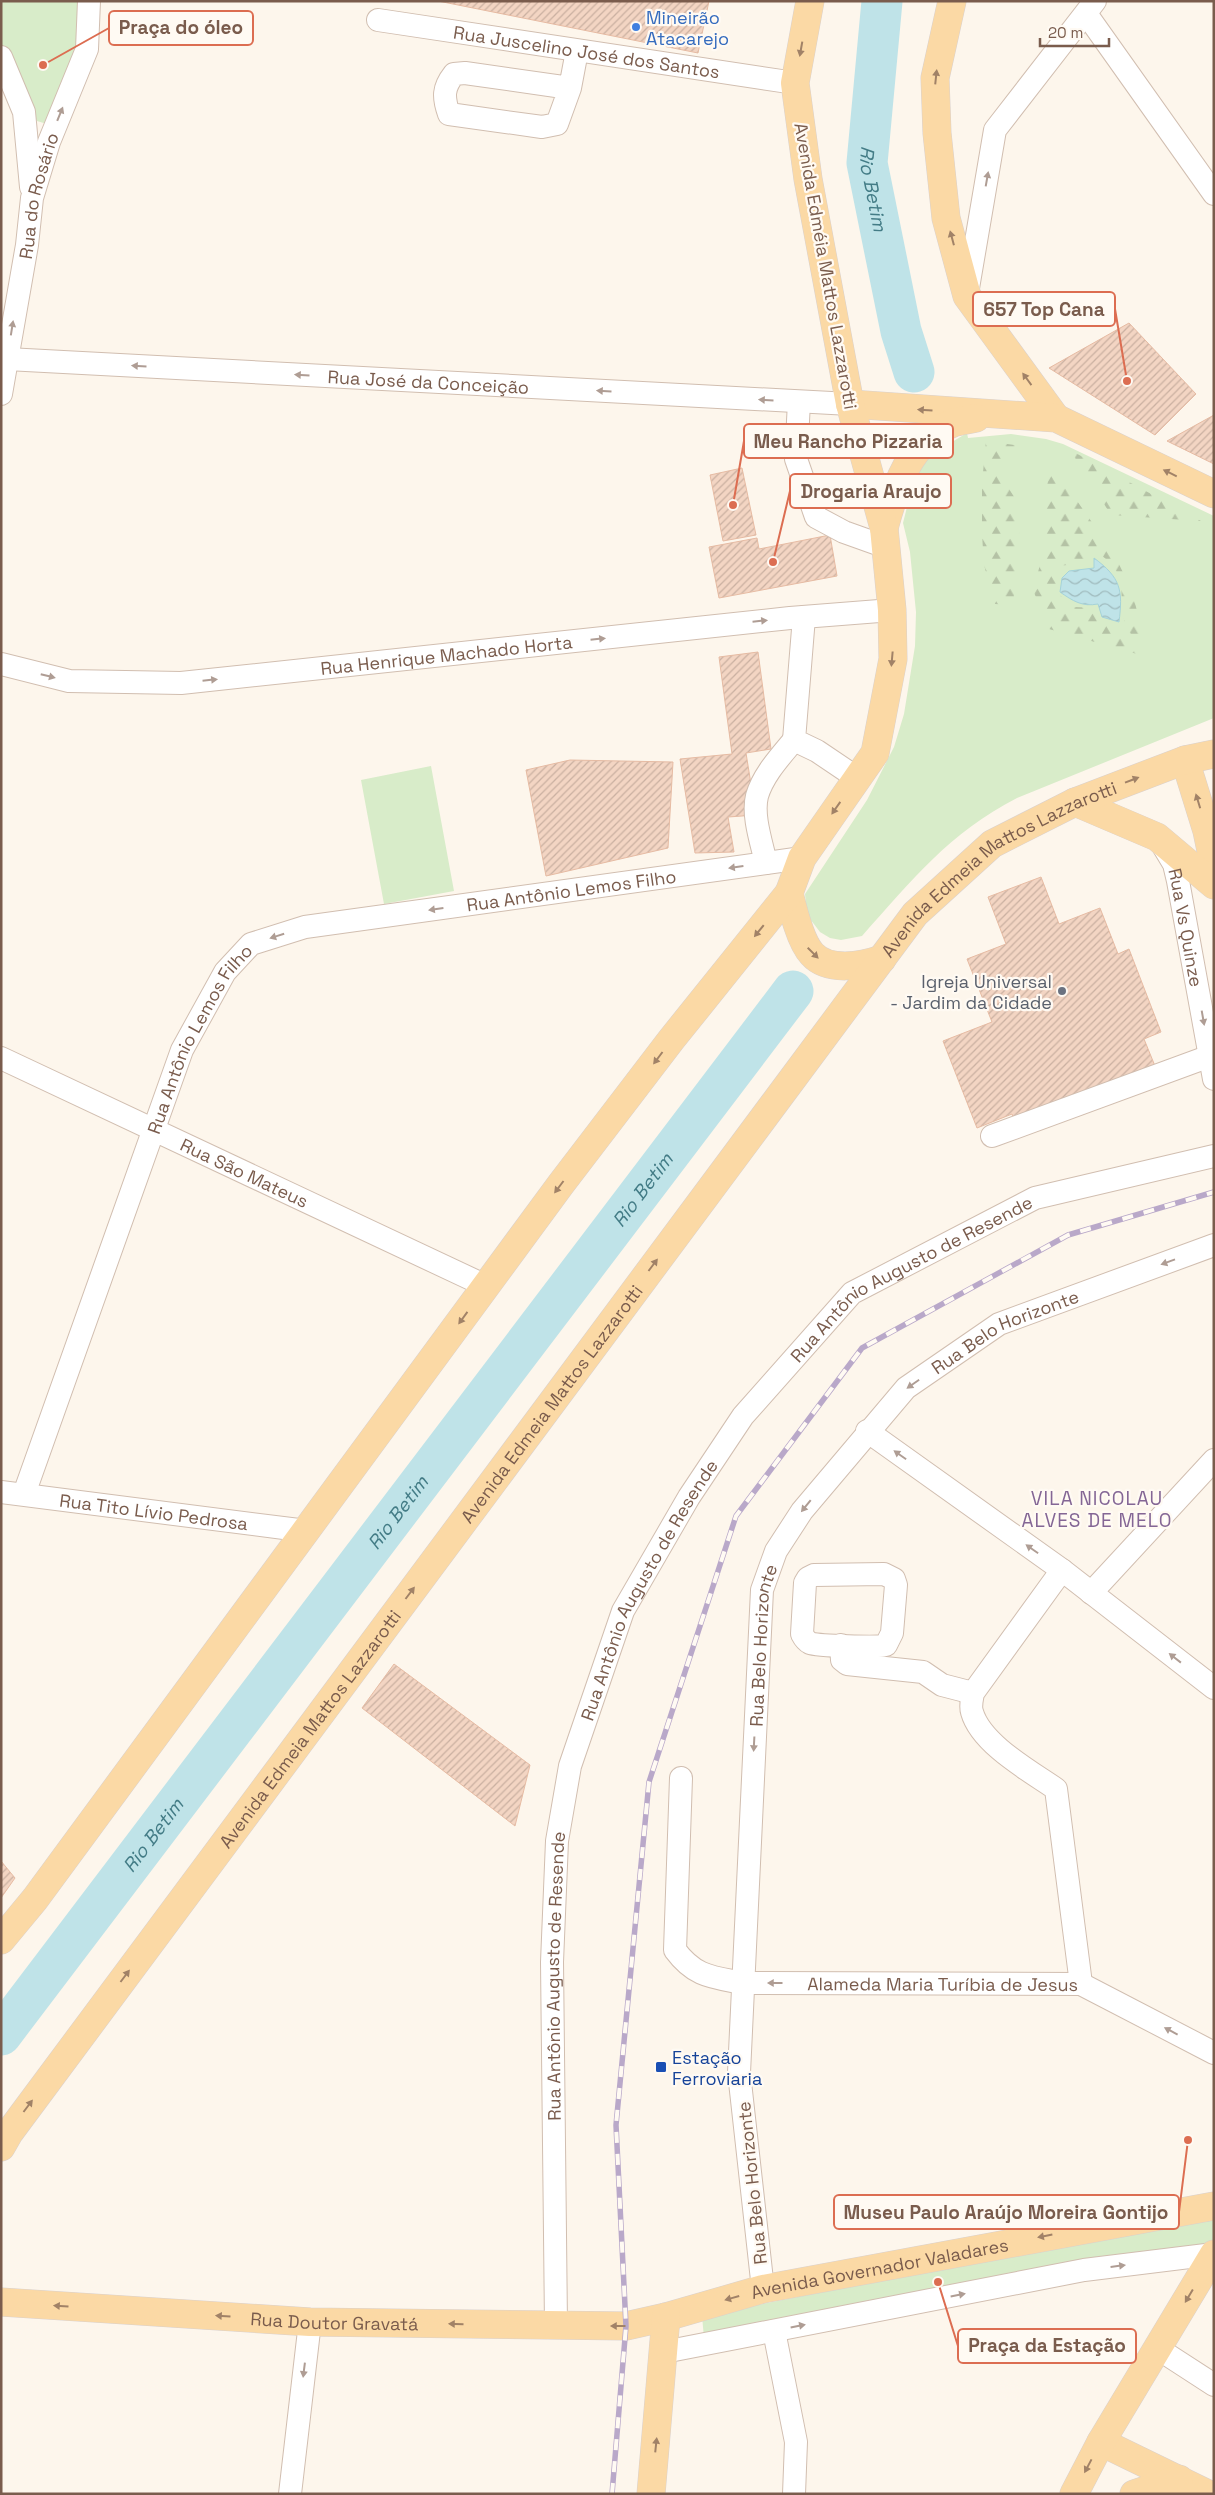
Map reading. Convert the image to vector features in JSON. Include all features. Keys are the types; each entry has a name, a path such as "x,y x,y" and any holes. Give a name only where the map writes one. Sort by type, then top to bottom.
{"main road":[{"name":"Avenida Edméia Mattos Lazzarotti","path":"810,1 795,83 808,179 850,404 885,537"},
{"path":"952,1 935,78 937,133 946,218 967,296 1056,418"},
{"path":"850,404 1056,418 1214,494"},
{"path":"1,1940 41,1891 486,1286 671,1040 789,892 802,858 875,753 893,658 892,610 885,537 894,490 921,447 938,431 953,423 991,414"},
{"name":"Avenida Edmeia Mattos Lazzarotti","path":"1,2147 15,2124 915,914 992,844 1075,802 1185,760 1214,754"},
{"path":"1185,760 1211,833 1214,865"},
{"path":"1075,802 1157,837 1214,885"},
{"path":"789,892 795,918 806,945 817,958 842,967 862,966 882,959"},
{"name":"Avenida Governador Valadares","path":"666,2317 764,2289 1214,2206"},
{"path":"1074,2494 1101,2442 1214,2254"},
{"name":"Rua Doutor Gravatá","path":"1,2302 310,2322 626,2326 666,2317"},
{"path":"651,2494 666,2317"},
{"path":"1101,2442 1208,2494"},
{"path":"1134,2494 1179,2480"}],"street":[{"name":"Rua do Rosário","path":"1,394 7,359 10,285 27,245 32,198 49,142 87,49 89,1"},
{"path":"967,296 995,130 1091,8 1214,194"},
{"name":"Rua Juscelino José dos Santos","path":"378,20 795,83"},
{"path":"570,88 465,73 454,74 445,86 444,101 450,114 542,128 557,124 570,88 577,51"},
{"path":"1,57 24,112 32,198"},
{"name":"Rua José da Conceição","path":"7,359 850,404"},
{"path":"798,402 796,459 816,517 844,532 885,537"},
{"name":"Rua Henrique Machado Horta","path":"1,664 69,681 181,683 804,617 892,610"},
{"path":"766,863 758,817 757,796 772,767 794,740 804,617"},
{"path":"794,740 817,751 857,778"},
{"name":"Rua Vs Quinze","path":"1157,837 1174,864 1214,1079"},
{"name":"Rua Antônio Lemos Filho","path":"24,1494 182,1050 225,972 251,944 305,927 802,858"},
{"path":"992,1136 1210,1056"},
{"name":"Rua São Mateus","path":"1,1058 486,1286"},
{"name":"Rua Antônio Augusto de Resende","path":"556,2325 552,1962 557,1841 570,1766 623,1611 689,1496 744,1416 852,1293 1036,1198 1214,1156"},
{"name":"Rua Belo Horizonte","path":"764,2289 739,2073 762,1590 776,1551 802,1510 867,1431 906,1388 999,1324 1214,1245"},
{"path":"867,1431 1062,1570 1214,1688"},
{"path":"1091,1593 1214,1460"},
{"name":"Rua Tito Lívio Pedrosa","path":"1,1492 307,1531"},
{"path":"1062,1570 973,1693 971,1711 980,1729 1007,1755 1056,1789 1081,1984"},
{"path":"884,1574 894,1579 896,1585 890,1640 882,1647 841,1645 811,1643 802,1634 805,1583 808,1578 814,1575 884,1574"},
{"path":"841,1645 842,1660 847,1664 923,1672 942,1685 973,1693"},
{"name":"Alameda Maria Turíbia de Jesus","path":"681,1778 675,1950 686,1965 706,1976 743,1983 1081,1984 1214,2053"},
{"path":"664,2352 1084,2270 1214,2254"},
{"path":"290,2494 310,2322"},
{"path":"774,2331 796,2442 794,2494"},
{"path":"1157,2348 1214,2385"}],"green space":[{"path":"1,1 82,1 79,48 47,124 37,121 19,73 14,63 1,47"},
{"path":"967,433 968,438 1011,434 1046,439 1063,444 1214,516 1214,718 1017,798 971,826 951,842 915,877 862,936 841,940 830,938 820,932 807,915 805,894 867,800 894,747 904,714 915,646 916,612 910,552 903,523 910,495 921,476 915,471 927,457"},
{"path":"986,441 1021,446 1005,457 997,469 1017,502 1019,540 1013,605 995,604 984,565 982,483"},
{"path":"1070,450 1201,521 1111,515"},
{"path":"1049,472 1059,475 1114,554 1132,591 1142,631 1136,640 1129,632 1125,623 1119,576 1108,561 1097,552 1087,563 1058,566 1056,592 1074,607 1095,608 1097,615 1118,626 1144,656 1049,629 1033,590 1045,547 1044,509"},
{"path":"431,766 454,891 384,904 361,780"},
{"path":"1195,2218 1214,2219 1214,2247 704,2338 702,2316"}],"water":[{"path":"1094,558 1110,572 1118,586 1121,601 1119,622 1102,617 1098,604 1087,605 1078,603 1060,592 1062,578 1069,571 1094,568"}],"building":[{"name":"Mineirão Atacarejo","path":"438,1 709,1 698,53"},
{"path":"1129,323 1196,394 1155,435 1049,368"},
{"path":"1214,415 1214,464 1167,441"},
{"path":"742,468 756,535 723,541 710,475"},
{"path":"830,535 837,576 719,598 709,547 757,538 759,549"},
{"path":"758,652 771,749 746,753 756,815 728,817 734,852 695,853 680,759 732,754 719,657"},
{"path":"570,760 673,762 668,848 546,876 526,770"},
{"name":"Igreja Universal - Jardim da Cidade","path":"1041,877 1059,924 1100,908 1118,954 1129,949 1161,1032 1144,1039 1155,1066 1014,1121 1012,1114 977,1128 943,1041 992,1022 967,959 1006,944 988,897"},
{"path":"394,1664 530,1765 515,1826 362,1708"},
{"path":"1,1861 15,1878 1,1898"}],"waterway":[{"name":"Rio Betim","path":"882,1 867,163 901,331 914,372"},
{"name":"Rio Betim","path":"1,2035 793,991"}],"railway":[{"path":"612,2494 626,2326 616,2125 649,1782 736,1516 862,1348 1068,1235 1214,1192"}],"place":[{"name":"Mineirão Atacarejo","path":"636,27"},
{"name":"Praça do óleo","path":"43,65"},
{"name":"657 Top Cana","path":"1127,381"},
{"name":"Meu Rancho Pizzaria","path":"733,505"},
{"name":"Drogaria Araujo","path":"773,562"},
{"name":"Igreja Universal - Jardim da Cidade","path":"1062,991"},
{"name":"Estação Ferroviaria","path":"661,2067"},
{"name":"Museu Paulo Araújo Moreira Gontijo","path":"1188,2140"},
{"name":"Praça da Estação","path":"938,2282"}],"district":[{"name":"VILA NICOLAU ALVES DE MELO","path":"1097,1509"}]}
